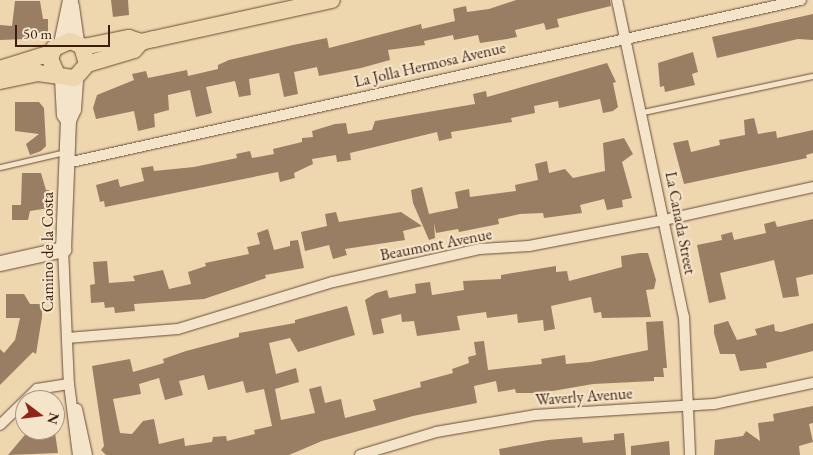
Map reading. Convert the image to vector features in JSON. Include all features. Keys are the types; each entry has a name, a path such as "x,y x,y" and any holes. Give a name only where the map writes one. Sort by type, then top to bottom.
{"main road":[{"path":"0,69 68,46 129,38 141,42 332,0"},
{"path":"0,82 38,74 65,77 88,64 134,50 141,42"},
{"path":"68,46 88,64"},
{"path":"65,77 50,65 68,46"}],"street":[{"name":"La Canada Street","path":"617,0 644,112 684,317 690,404 690,455"},
{"name":"La Jolla Hermosa Avenue","path":"68,157 625,36 802,0"},
{"path":"68,46 69,1"},
{"name":"Camino de la Costa","path":"65,77 64,114 68,120 63,249 66,338 69,384 78,455"},
{"name":"Beaumont Avenue","path":"66,338 178,329 333,282 480,249 529,246 664,220 813,187"},
{"path":"0,263 63,249"},
{"name":"Waverly Avenue","path":"360,455 436,432 536,415 690,404 760,396 813,383"},
{"path":"0,425 37,390 69,384"},
{"name":"Camino de la Costa","path":"69,384 87,455"}],"lane":[{"path":"644,112 813,76"},
{"path":"0,167 68,157"}],"building":[{"path":"111,0 128,0 129,15 113,17"},
{"path":"516,0 610,0 611,6 557,19 559,27 546,30 544,23 515,30 517,37 480,43 478,35 454,40 453,35 424,41 425,45 388,50 390,60 361,68 319,76 317,67 294,72 298,94 284,97 279,73 249,79 251,95 239,97 235,81 206,87 212,113 196,117 190,90 168,95 169,110 154,114 155,127 138,131 134,111 96,119 93,108 97,95 134,80 132,74 146,71 148,78 187,70 188,76 218,69 218,65 229,60 327,38 329,48 421,24 422,29 455,21 453,9 466,6 467,12 489,9"},
{"path":"15,1 40,1 43,19 48,19 48,33 26,33 26,39 0,40 0,25 12,26"},
{"path":"813,14 813,40 798,39 717,58 712,37"},
{"path":"693,52 698,72 692,74 695,85 665,92 664,86 660,87 658,63"},
{"path":"607,63 616,82 613,83 618,107 613,111 603,113 600,99 559,108 558,101 534,106 535,113 511,118 512,122 451,132 452,138 439,141 437,132 350,153 351,160 337,162 336,155 312,159 313,164 294,173 295,178 280,182 278,172 105,207 104,201 100,202 96,185 118,179 120,187 144,181 141,168 153,166 154,171 194,167 237,158 236,154 250,151 252,158 274,154 273,149 302,142 302,138 313,137 312,131 335,124 346,123 348,134 372,130 375,121 475,104 473,94 486,91 487,97"},
{"path":"15,102 39,102 44,108 46,146 41,151 30,155 26,144 39,134 15,131"},
{"path":"754,118 758,134 776,131 777,138 813,130 813,153 806,155 807,158 684,184 673,143 688,140 691,152 720,145 719,140 745,135 744,120"},
{"path":"624,138 633,154 622,162 632,198 622,200 623,207 607,210 604,199 580,205 582,213 544,218 543,213 520,214 498,219 499,224 459,232 458,229 436,233 434,223 435,238 429,240 413,203 411,190 422,187 429,214 458,208 455,192 469,189 470,197 516,191 515,185 538,180 535,164 547,161 549,173 565,169 573,178 605,171 603,143"},
{"path":"22,173 41,173 46,190 49,190 49,208 30,211 28,220 12,220 12,205 21,205"},
{"path":"336,212 339,222 401,212 422,226 403,231 405,240 345,249 347,255 333,259 329,245 305,251 301,232 327,226 325,214"},
{"path":"813,219 813,274 796,278 799,296 783,298 774,260 720,273 726,299 709,303 697,245 722,240 721,235 732,232 734,240 766,233 764,224 775,221 777,227"},
{"path":"268,229 274,250 290,246 290,241 298,240 304,268 265,275 266,278 204,299 134,304 135,311 115,313 114,307 105,308 104,302 91,303 90,285 95,284 93,262 107,261 109,283 135,281 133,276 163,270 169,289 191,284 188,272 206,266 205,263 249,254 247,247 260,244 257,233"},
{"path":"648,253 656,280 654,289 646,290 651,317 602,318 601,312 594,313 591,297 551,306 555,329 544,331 543,320 518,323 517,314 487,318 486,312 457,316 460,330 417,336 414,321 402,322 401,314 381,319 384,333 373,335 365,300 376,293 387,290 389,298 416,293 415,284 430,282 432,295 464,290 463,281 501,279 501,275 556,266 556,272 567,271 569,281 622,267 621,256"},
{"path":"6,294 24,294 30,304 42,304 42,317 36,354 33,352 0,385 0,349 4,353 15,340 20,318 6,318"},
{"path":"347,306 355,335 298,352 290,338 269,343 276,374 296,368 299,382 275,389 281,420 315,413 309,389 321,386 325,403 341,399 345,418 376,410 373,400 421,387 420,382 453,373 452,369 469,363 468,357 476,355 474,342 484,341 488,370 542,364 541,359 565,355 566,364 590,362 648,350 646,322 663,321 667,368 663,368 664,377 654,377 654,381 593,384 541,393 516,393 515,389 498,392 496,381 474,386 477,403 413,416 322,441 289,455 106,455 101,450 104,446 92,366 130,359 133,372 164,363 163,359 186,351 239,337 239,333 295,323 295,320","holes":["204,375 208,390 243,381 246,393 264,389 272,426 254,430 255,434 227,441 226,436 213,437 212,442 185,446 184,438 159,444 154,419 143,421 132,434 120,433 113,399 141,394 139,384 159,378 165,400 183,395 179,381"]},
{"path":"728,321 737,340 757,335 755,329 774,324 775,331 781,332 813,323 813,351 766,363 767,368 740,371 735,354 720,354 714,333 714,325"},
{"path":"813,406 813,423 809,424 813,442 799,446 800,455 714,455 715,440 743,436 746,431 760,441 758,423 774,421 773,414"},
{"path":"624,433 626,455 500,455 499,449 548,440 582,437 583,443 614,440 614,434"},
{"path":"21,440 56,440 58,453 8,455"},
{"path":"669,441 670,455 631,455 631,446"}]}
